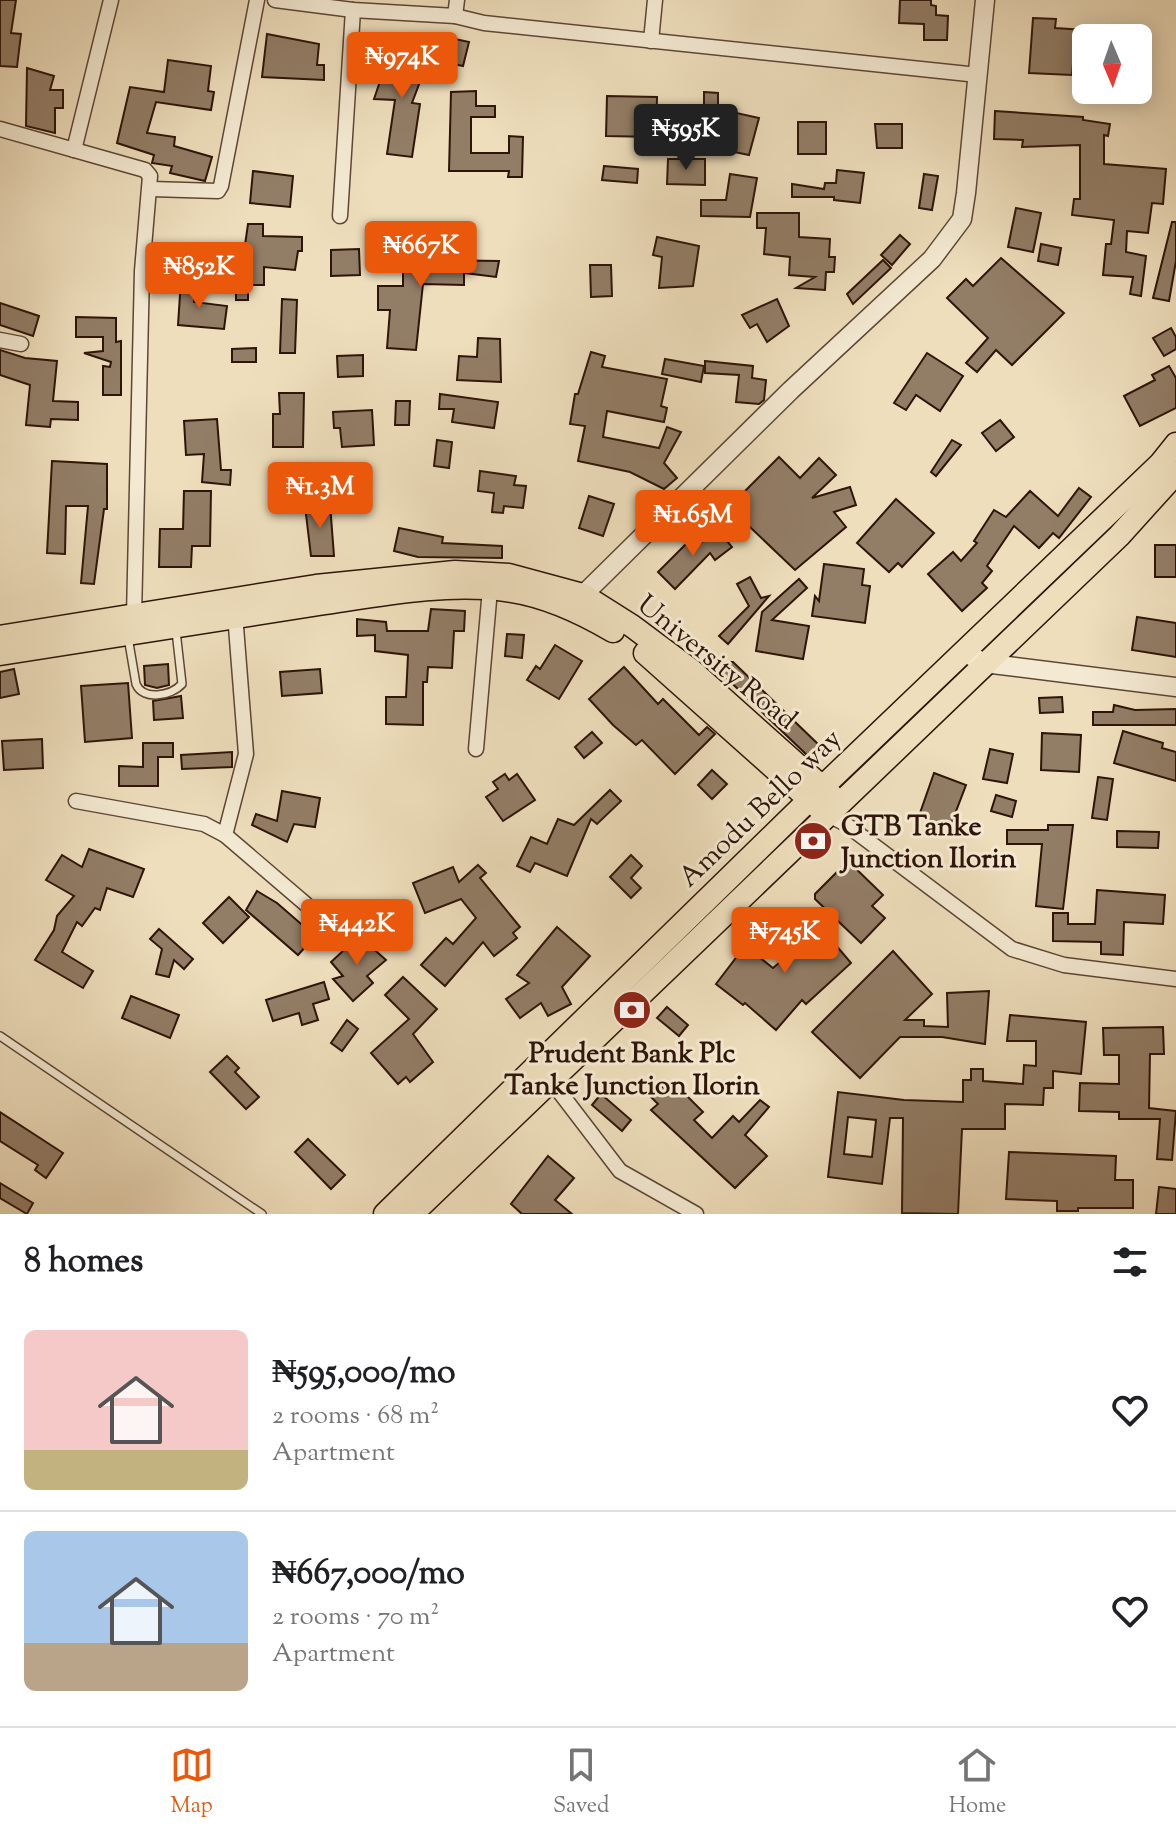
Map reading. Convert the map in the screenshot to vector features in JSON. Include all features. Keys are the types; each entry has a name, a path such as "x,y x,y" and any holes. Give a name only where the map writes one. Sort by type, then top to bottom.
{"main road":[{"name":"Amodu Bello way","path":"412,1214 552,1082 828,805 1176,444"},
{"name":"Amodu Bello way","path":"974,657 1119,536 1176,473"},
{"name":"University Road","path":"0,654 129,622 288,589 455,572 509,575 583,595 691,670 828,805"},
{"name":"University Road","path":"0,637 129,622 175,625 376,594 490,589 557,604 590,617 634,644 828,805"},
{"name":"Amodu Bello way","path":"385,1214 828,805"}],"street":[{"path":"74,150 111,0"},
{"path":"151,189 218,191 221,186 257,0"},
{"path":"275,0 353,10 455,16 484,23 978,75"},
{"path":"455,16 457,0"},
{"path":"651,41 655,0"},
{"path":"583,595 791,390 896,295 962,219 985,0"},
{"path":"340,216 353,10"},
{"path":"0,129 145,170 150,176 142,271 129,622"},
{"path":"0,340 21,344"},
{"path":"476,749 490,589"},
{"path":"225,835 246,754 235,614"},
{"path":"974,657 1176,687"},
{"path":"76,801 195,820 225,835 322,918"},
{"path":"828,805 1012,949 1064,965 1176,979"},
{"path":"552,1082 620,1171 696,1214"}],"lane":[{"path":"129,622 139,690 149,695 173,691 183,678 175,625"},
{"path":"0,1036 262,1214"}],"building":[{"path":"0,0 16,0 11,33 21,34 17,67 0,66"},
{"path":"900,0 931,0 931,5 936,6 936,15 948,16 947,40 924,40 924,24 899,23"},
{"path":"1033,18 1056,19 1055,28 1072,29 1072,75 1029,73"},
{"path":"267,34 319,44 317,65 324,65 324,80 262,77"},
{"path":"441,36 469,42 463,66 435,60"},
{"path":"391,49 427,63 412,103 420,104 412,157 387,154 395,100 374,99"},
{"path":"168,60 211,66 208,91 214,92 211,110 156,102 147,133 175,137 174,146 212,157 205,181 170,173 172,166 152,163 154,155 117,143 130,87 164,92"},
{"path":"27,68 54,76 50,90 63,90 63,108 55,108 55,133 26,126"},
{"path":"476,91 476,106 495,106 495,117 471,117 471,153 509,153 509,136 523,137 522,177 508,177 509,171 449,171 451,92"},
{"path":"704,92 718,93 718,109 759,118 749,155 720,149 726,119 704,119"},
{"path":"607,96 657,97 656,137 606,136"},
{"path":"995,111 1083,117 1083,120 1110,124 1108,136 1104,135 1104,164 1166,169 1163,204 1152,203 1148,233 1127,231 1126,252 1146,256 1141,296 1130,294 1133,277 1103,275 1106,244 1111,244 1114,220 1072,215 1074,199 1080,199 1080,145 1022,147 1023,140 994,139"},
{"path":"798,122 826,122 826,154 798,154"},
{"path":"875,124 902,124 902,148 877,148"},
{"path":"668,159 705,159 705,185 667,184"},
{"path":"604,166 638,169 637,183 602,180"},
{"path":"837,170 864,173 860,203 834,200 834,197 792,197 792,184 824,189 825,183 836,183"},
{"path":"253,171 293,176 290,207 250,203"},
{"path":"730,174 757,178 750,217 701,216 701,200 726,200"},
{"path":"924,174 938,176 932,210 919,208"},
{"path":"1016,208 1041,213 1033,252 1008,247"},
{"path":"757,213 799,213 799,237 830,239 829,257 835,257 834,272 826,272 825,290 796,288 815,277 789,275 790,257 764,254 766,228 757,228"},
{"path":"1172,222 1176,222 1176,261 1169,301 1153,298"},
{"path":"248,224 263,224 263,236 302,237 302,251 298,251 295,270 264,267 264,285 248,285 248,300 236,300 236,273 241,273"},
{"path":"900,235 910,244 892,265 881,255"},
{"path":"403,237 428,237 428,260 499,261 496,277 464,273 464,285 423,284 416,350 387,348 390,310 378,310 378,286 403,286"},
{"path":"657,237 699,246 693,286 659,288 662,257 653,255"},
{"path":"1041,244 1061,248 1058,265 1038,261"},
{"path":"359,249 360,275 331,276 331,250"},
{"path":"1001,258 1064,313 1012,365 996,350 977,372 966,363 988,338 947,298 966,279 973,286"},
{"path":"883,260 891,268 853,304 847,294"},
{"path":"590,265 611,265 612,296 591,297"},
{"path":"181,280 196,282 194,302 227,306 224,329 178,325"},
{"path":"282,299 297,300 295,353 280,353"},
{"path":"777,299 789,326 767,342 757,324 750,328 742,315"},
{"path":"0,303 39,316 33,336 0,325"},
{"path":"76,317 116,318 116,342 121,341 121,395 103,395 103,366 110,367 111,362 84,353 103,351 103,337 76,337"},
{"path":"1171,328 1176,337 1176,349 1164,356 1153,338"},
{"path":"478,338 500,339 501,382 457,380 459,356 477,357"},
{"path":"256,348 256,362 232,362 232,349"},
{"path":"0,350 25,358 57,361 53,401 78,402 78,420 51,419 50,427 26,425 30,385 0,375"},
{"path":"591,352 605,356 602,367 667,379 661,406 667,408 664,422 607,411 603,437 659,448 667,427 681,432 664,463 677,478 664,489 630,472 578,461 585,426 570,424 575,394 578,394"},
{"path":"927,353 963,376 940,411 916,395 906,410 894,403"},
{"path":"363,355 363,376 338,377 337,356"},
{"path":"665,359 704,366 701,382 662,374"},
{"path":"705,361 753,366 752,378 766,380 764,400 759,404 736,402 739,375 705,373"},
{"path":"1169,366 1176,378 1176,408 1140,426 1124,396 1155,380 1152,375"},
{"path":"279,393 304,393 303,447 273,447 273,414 280,414"},
{"path":"440,394 498,402 494,428 452,422 454,409 439,409"},
{"path":"396,401 410,401 409,425 395,425"},
{"path":"372,410 374,445 342,447 340,428 334,428 333,412"},
{"path":"217,419 221,470 231,470 230,485 202,482 204,454 186,455 184,421"},
{"path":"1000,420 1014,437 996,451 982,433"},
{"path":"437,440 452,442 449,468 434,466"},
{"path":"952,440 961,445 936,476 931,472"},
{"path":"779,457 800,478 819,458 836,475 812,498 850,487 856,505 834,512 846,527 795,570 729,507"},
{"path":"52,461 107,464 107,509 104,509 94,584 81,583 88,506 66,506 65,554 47,553"},
{"path":"480,471 516,476 514,485 526,486 523,508 504,506 503,513 492,512 494,493 478,491"},
{"path":"1079,488 1091,497 1059,538 1053,533 1039,548 1014,526 987,566 992,571 982,583 987,588 962,611 928,574 953,552 961,561 977,543 974,541 994,510 1006,517 1030,491 1058,516"},
{"path":"184,491 211,491 210,546 192,546 191,567 159,567 160,529 183,529"},
{"path":"589,496 614,504 603,536 579,528"},
{"path":"896,499 934,533 902,567 898,563 889,572 857,543"},
{"path":"330,504 334,556 311,556 305,506"},
{"path":"399,528 443,537 442,543 502,546 502,558 418,557 394,551"},
{"path":"718,530 732,547 715,560 710,553 675,589 658,572 692,538 698,545"},
{"path":"1155,545 1176,545 1176,577 1155,577"},
{"path":"824,564 864,569 862,585 870,586 865,623 812,616 815,596 819,601"},
{"path":"750,577 761,598 769,596 728,644 719,636 749,606 737,584"},
{"path":"799,579 807,588 772,620 809,626 803,659 756,651 762,612"},
{"path":"431,609 465,611 464,631 454,631 452,668 428,667 427,682 423,682 423,725 386,724 386,697 406,697 408,655 375,651 375,635 357,636 357,619 386,622 387,631 428,631"},
{"path":"1137,617 1176,623 1176,657 1132,650"},
{"path":"507,634 524,635 522,658 505,656"},
{"path":"555,645 582,661 559,699 527,680 536,666 540,669"},
{"path":"728,662 733,662 819,745 808,756 719,671"},
{"path":"168,664 169,685 157,688 145,685 144,666"},
{"path":"624,667 658,704 663,699 699,735 707,727 715,734 675,774 642,740 636,745 589,699"},
{"path":"14,669 19,694 0,698 0,672"},
{"path":"320,669 322,693 282,696 280,672"},
{"path":"128,683 132,738 85,742 81,686"},
{"path":"181,696 183,718 154,720 153,701"},
{"path":"1062,697 1063,712 1040,713 1039,698"},
{"path":"1114,705 1135,710 1176,709 1176,725 1093,725 1093,712 1113,712"},
{"path":"1123,731 1163,743 1162,748 1176,752 1176,781 1114,763"},
{"path":"592,732 602,743 584,758 575,747"},
{"path":"1042,733 1081,735 1079,772 1041,770"},
{"path":"42,739 43,768 4,770 2,741"},
{"path":"143,743 173,743 173,757 158,757 158,786 119,786 119,766 143,767"},
{"path":"990,749 1013,754 1007,783 983,779"},
{"path":"232,752 232,767 182,769 181,755"},
{"path":"712,770 727,784 712,799 698,785"},
{"path":"934,773 966,785 950,827 919,816"},
{"path":"505,774 509,780 517,774 535,800 503,821 486,797 498,789 493,782"},
{"path":"1098,777 1113,779 1107,820 1092,818"},
{"path":"610,790 621,801 597,824 591,819 567,876 535,863 530,872 517,866 531,837 547,844 558,819 574,825"},
{"path":"282,791 320,798 315,827 294,824 287,842 252,825 256,814 277,821"},
{"path":"996,795 1016,801 1012,817 991,811"},
{"path":"1048,825 1073,825 1063,909 1036,906 1042,844 1007,844 1007,830 1048,830"},
{"path":"1117,831 1159,832 1158,848 1117,847"},
{"path":"89,849 144,869 133,897 107,888 100,910 95,908 82,926 77,922 62,952 93,971 83,988 35,960 54,930 57,916 74,896 46,880 62,855 82,867"},
{"path":"631,855 642,866 631,878 641,888 631,898 610,877"},
{"path":"848,861 883,895 872,906 885,918 861,943 815,899 815,894"},
{"path":"478,865 486,873 480,878 520,927 513,933 517,938 494,956 483,942 445,986 421,965 446,938 453,944 476,918 461,899 425,913 413,883 453,867 459,882"},
{"path":"1097,890 1165,895 1163,924 1124,922 1123,955 1101,954 1101,942 1053,941 1053,913 1068,913 1068,924 1095,924"},
{"path":"257,891 277,903 315,936 298,955 246,910"},
{"path":"229,897 249,917 223,943 203,923"},
{"path":"811,916 851,963 806,1004 802,1000 776,1030 745,1003 743,1005 716,984 745,946 773,968 800,945 790,934"},
{"path":"557,927 590,956 562,987 571,1004 548,1016 541,1003 520,1018 506,999 529,983 517,975"},
{"path":"159,929 193,959 184,969 174,960 169,977 156,974 162,949 150,939"},
{"path":"359,936 386,960 367,976 373,983 353,1001 333,979 343,976 331,962"},
{"path":"893,951 932,994 905,1020 924,1020 924,1026 948,1027 947,993 989,991 985,1044 942,1037 900,1037 860,1078 812,1032"},
{"path":"403,977 437,1009 413,1034 433,1062 410,1082 406,1077 398,1084 371,1053 409,1019 385,995"},
{"path":"324,982 329,999 313,1004 318,1020 302,1025 299,1013 273,1021 266,1000"},
{"path":"131,996 179,1015 170,1038 122,1018"},
{"path":"667,1007 688,1025 679,1036 657,1018"},
{"path":"1010,1015 1086,1022 1081,1074 1053,1071 1053,1088 1044,1088 1043,1105 1005,1104 1005,1129 962,1129 958,1214 902,1213 903,1118 890,1118 882,1184 828,1177 838,1092 904,1100 963,1102 963,1080 971,1080 971,1069 983,1069 983,1081 1023,1084 1024,1065 1036,1066 1036,1041 1007,1041","holes":["848,1117 876,1120 872,1157 844,1154"]},
{"path":"347,1020 358,1029 342,1051 331,1043"},
{"path":"1163,1027 1164,1054 1150,1054 1149,1108 1176,1111 1172,1160 1157,1159 1160,1119 1119,1119 1119,1112 1079,1111 1080,1083 1119,1084 1119,1055 1104,1055 1103,1028"},
{"path":"227,1056 239,1068 235,1072 259,1097 246,1109 210,1072"},
{"path":"659,1083 668,1092 676,1085 703,1112 694,1120 712,1138 733,1116 739,1122 760,1100 769,1107 745,1135 767,1156 735,1188 651,1110 658,1104 648,1094"},
{"path":"601,1094 631,1120 622,1131 592,1105"},
{"path":"0,1112 63,1153 46,1178 35,1170 38,1165 0,1141"},
{"path":"308,1139 345,1175 331,1189 295,1152"},
{"path":"1009,1152 1116,1156 1115,1180 1133,1180 1133,1208 1057,1211 1057,1201 1006,1199"},
{"path":"548,1156 574,1178 555,1200 572,1214 522,1214 511,1204"},
{"path":"0,1183 33,1203 27,1214 0,1198"},
{"path":"1159,1187 1176,1189 1176,1214 1156,1214"}],"place":[{"name":"GTB Tanke Junction Ilorin","path":"813,841"},
{"name":"Prudent Bank Plc Tanke Junction Ilorin","path":"632,1010"}]}
